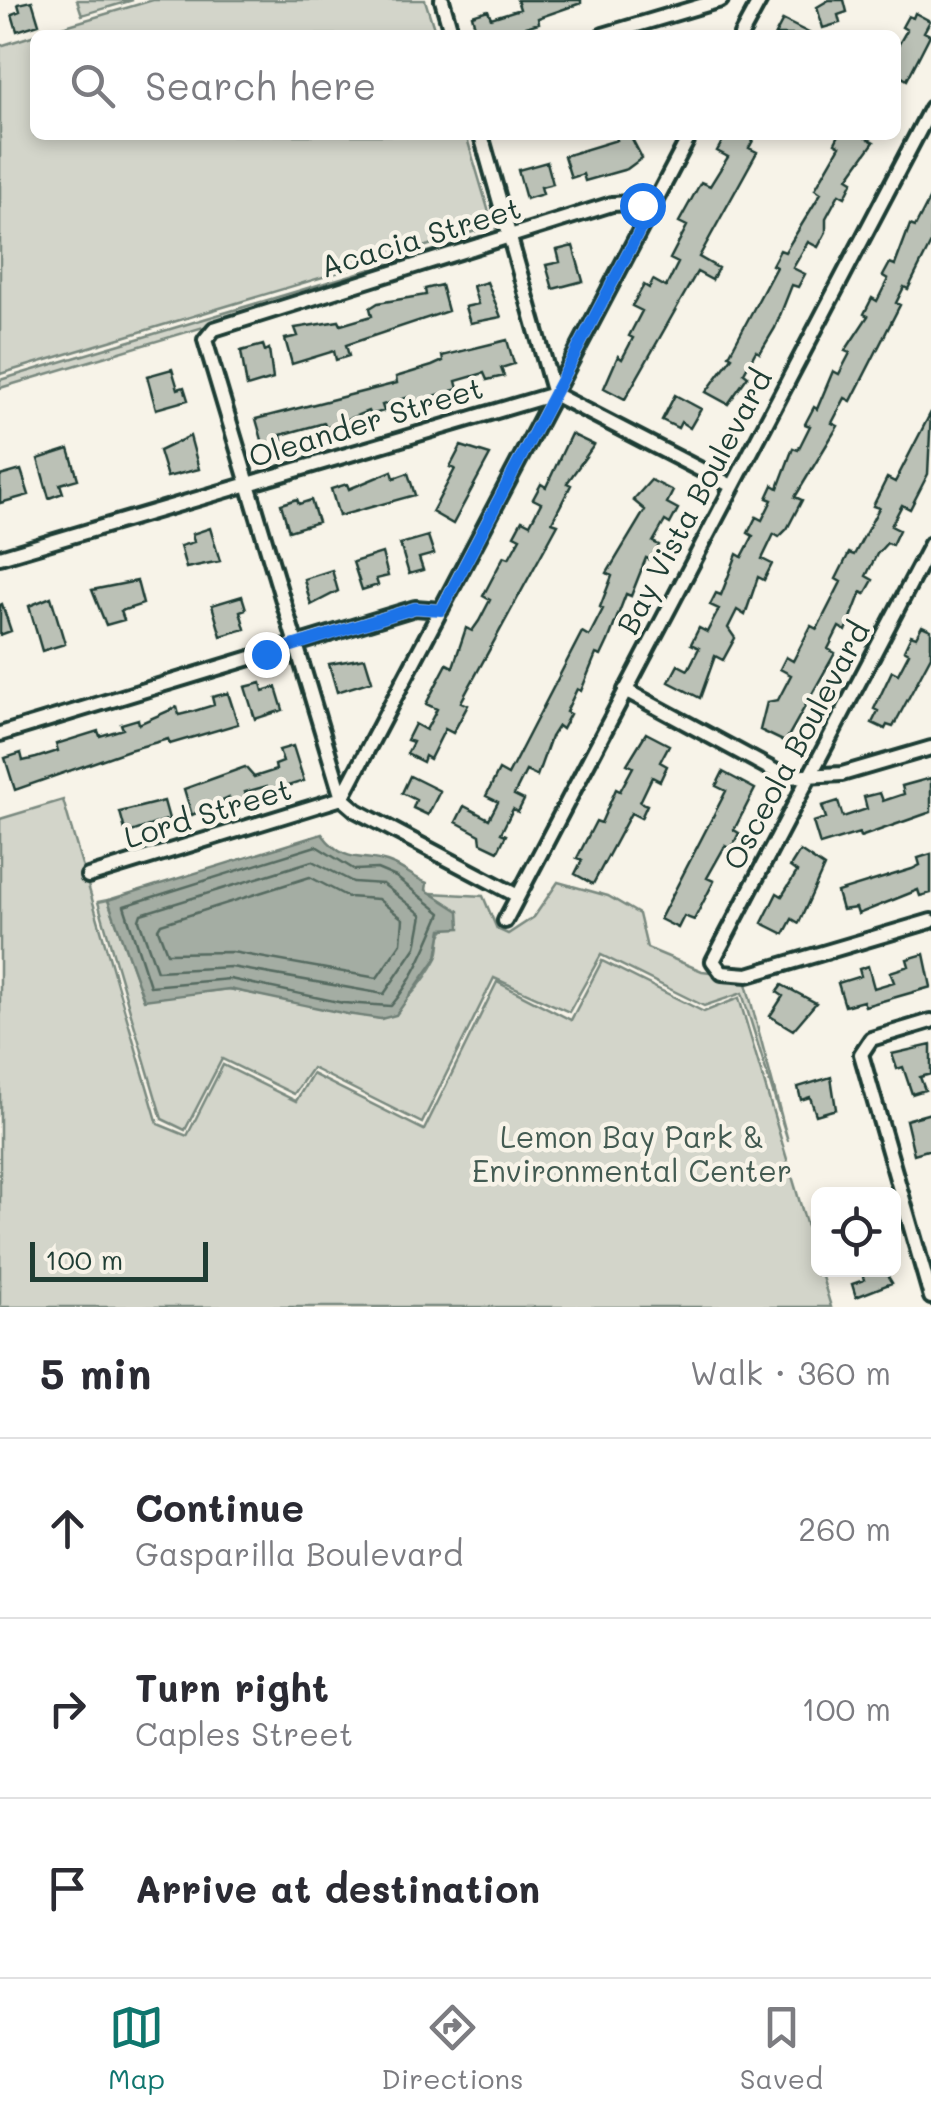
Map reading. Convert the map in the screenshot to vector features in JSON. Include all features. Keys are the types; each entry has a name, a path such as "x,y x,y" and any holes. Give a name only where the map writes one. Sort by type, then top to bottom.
{"street":[{"path":"442,0 451,30"},
{"path":"620,30 721,0"},
{"path":"745,30 760,0"},
{"name":"Bay Vista Boulevard","path":"505,921 931,108"},
{"path":"482,140 554,394 732,486"},
{"path":"342,798 687,140"},
{"name":"Acacia Street","path":"246,485 207,334 621,202 651,209"},
{"name":"Oleander Street","path":"0,557 554,394"},
{"path":"246,485 342,798 357,812 516,895"},
{"name":"Osceola Boulevard","path":"930,547 713,961 720,971 748,975 931,921"},
{"path":"0,734 415,608 441,610"},
{"path":"625,690 786,778 808,780 931,748"},
{"name":"Lord Street","path":"88,876 342,798"},
{"path":"931,1021 871,1038 863,1046 862,1062 931,1297"}],"green space":[{"path":"77,0 133,0 82,15"},
{"path":"153,0 425,0 434,30 52,30"},
{"path":"30,37 30,140 467,140 493,226 0,374 0,46"},
{"path":"473,140 486,140 514,234 0,388 0,380 495,232 498,225"},
{"name":"Lemon Bay Park & Environmental Center","path":"63,800 158,1124 187,1136 223,1065 296,1101 312,1074 424,1130 497,982 571,1020 602,961 704,1012 739,998 811,1240 811,1277 822,1277 831,1307 0,1307 0,819"},
{"path":"558,882 608,896 639,914 647,948 702,971 744,976 788,1141 742,993 704,1006 601,955 569,1012 494,978 422,1123 312,1068 294,1094 222,1059 185,1130 162,1119 98,902 108,900 144,999 229,989 381,1019 413,993 437,958 446,928 446,903 431,893 483,896 497,929 508,934 534,917"}],"water":[{"path":"322,834 348,855 401,868 427,883 426,890 459,911 460,928 442,929 437,957 396,1015 381,1019 347,1014 229,989 144,1000 108,900"}],"building":[{"path":"517,0 581,0 538,18 539,23 516,30 476,30 472,15 488,10 491,18 520,9"},
{"path":"829,0 844,0 847,12 838,15 840,23 823,28 817,7"},
{"path":"32,1 39,24 17,31 12,14 20,11 18,4"},
{"path":"915,13 930,21 924,32 930,35 907,80 901,79 901,40 907,30 902,27 908,16 913,18"},
{"path":"783,20 803,30 778,30"},
{"path":"617,140 633,140 642,158 627,169 585,181 583,174 571,178 564,156"},
{"path":"723,140 753,140 749,148 757,152 699,257 718,268 712,280 697,272 625,399 604,388 618,356 622,359 633,338 629,336 642,311 632,306 644,285 649,288 653,280 666,287 678,263 670,259 687,226 679,222 701,182 710,186 728,157 717,151"},
{"path":"874,142 848,178 853,181 845,197 839,194 826,218 826,232 818,247 808,242 793,268 805,274 798,287 792,285 775,328 760,353 756,351 744,373 748,376 728,404 706,392 732,357 729,355 776,267 772,265 780,250 785,252 821,193 815,189 840,146 835,143"},
{"path":"547,162 553,184 541,187 543,194 526,199 518,170"},
{"path":"931,196 931,243 908,289 904,287 896,303 900,305 851,401 845,398 832,423 838,426 795,497 802,500 787,529 779,537 774,534 762,559 772,564 764,580 758,577 745,615 737,610 728,628 735,638 723,660 715,656 700,698 669,682 678,665 688,670 699,648 691,644 699,628 707,632 719,609 710,605 716,593 721,595 737,554 742,557 753,536 748,533 756,517 762,520 772,500 767,498 773,485 778,488 793,448 798,450 810,426 805,424 814,407 817,409 833,371 839,374 850,353 845,351 868,316 864,314 872,298 877,301 888,279 883,276 890,263 895,265 910,225 915,227"},
{"path":"573,246 583,281 553,289 546,265 560,262 557,250"},
{"path":"487,282 501,317 470,323 465,307 478,304 473,286"},
{"path":"441,285 448,311 346,345 349,356 336,360 334,351 292,364 285,339 298,336 295,328 339,321 341,325 372,316 370,308 378,303 426,295 425,289"},
{"path":"507,340 514,364 501,368 504,376 487,380 484,373 456,381 458,389 410,403 409,397 382,405 384,411 370,415 368,411 326,428 324,423 281,435 282,441 264,447 256,419 397,383 396,377 443,361 442,356"},
{"path":"263,345 265,351 269,349 273,379 247,387 241,351"},
{"path":"172,369 178,389 184,387 188,400 156,409 147,376"},
{"path":"675,395 701,409 690,428 681,422 678,428 662,420"},
{"path":"931,412 928,474 910,509 902,505 891,526 899,530 892,545 887,543 877,554 866,576 873,580 865,594 861,592 846,631 839,627 828,649 835,653 785,742 760,730 767,702 778,700 791,675 780,669 786,657 793,661 811,626 817,629 841,582 836,579 849,553 854,555 879,508 873,506 887,478 895,482"},
{"path":"571,434 594,445 567,483 571,485 552,522 558,524 461,702 468,705 453,733 445,729 430,759 425,756 423,762 407,754 413,742 407,740 415,724 426,730 437,709 426,704 447,664 453,667 466,628 472,631 479,621 490,600 483,596 504,556 509,558 520,538 514,535 522,520 530,524 541,503 533,499 541,484 546,487"},
{"path":"190,436 199,469 167,477 159,451"},
{"path":"461,446 490,455 453,524 432,512 455,469 450,467"},
{"path":"69,449 78,479 60,484 63,493 49,498 38,459"},
{"path":"21,470 29,495 0,503 0,476"},
{"path":"392,471 394,478 408,473 415,495 339,516 331,489 347,484 349,489"},
{"path":"651,480 673,491 667,503 678,509 670,524 665,521 653,542 659,545 651,560 646,558 631,596 626,594 601,656 596,654 581,691 577,689 566,712 570,714 562,729 558,726 551,737 537,776 526,771 514,795 524,800 518,812 513,809 501,833 506,835 498,851 481,843 480,835 456,822 464,806 489,819 498,802 486,796 499,770 508,775 582,632 589,636 603,609 600,607 612,576 607,573 645,510 633,500"},
{"path":"297,499 299,504 311,500 318,522 289,531 281,504"},
{"path":"210,528 220,561 186,568 180,546 194,542 192,534"},
{"path":"428,536 434,554 419,558 423,570 409,574 400,544"},
{"path":"382,553 388,576 376,579 378,585 362,590 353,562"},
{"path":"332,570 338,591 311,605 304,579"},
{"path":"137,581 143,604 121,611 124,620 106,625 92,590"},
{"path":"242,596 246,609 240,611 245,629 221,636 212,605"},
{"path":"51,597 65,644 42,651 29,606"},
{"path":"0,605 11,631 0,635"},
{"path":"922,626 931,630 931,656 893,727 887,725 885,729 872,723 878,711 874,709 892,671 898,674 909,653 904,650 911,635 916,637"},
{"path":"365,658 372,681 337,692 329,664"},
{"path":"261,683 263,691 276,687 283,710 255,719 245,687"},
{"path":"228,693 238,724 170,744 168,739 129,750 15,790 5,758 21,753 23,761 36,758 58,751 56,744 98,731 100,736 123,729 121,724 138,719 139,724 177,707 179,715 214,705 212,697"},
{"path":"646,733 669,745 660,762 667,766 660,781 652,777 640,802 647,805 641,818 631,813 593,884 575,874 582,860 577,858 596,821 601,823 616,789 620,791 633,767 627,764"},
{"path":"293,746 304,781 269,792 267,786 245,792 247,798 231,803 229,798 192,815 184,789 245,767 254,777 276,770 275,765 283,762 279,750"},
{"path":"723,772 755,789 734,830 739,833 731,849 725,846 707,878 714,881 694,920 684,916 678,928 660,919 726,791 716,786"},
{"path":"410,776 440,791 428,815 413,808 416,800 402,793"},
{"path":"931,778 931,812 860,837 859,833 820,845 813,822 826,818 822,806 838,801 843,817 867,809 864,797 880,793 883,801 904,794 902,786"},
{"path":"164,801 169,819 126,834 120,812"},
{"path":"800,851 824,867 799,923 792,919 784,934 762,923 777,893 782,896 797,872 790,867"},
{"path":"931,854 931,893 920,896 918,890 858,914 856,908 842,910 837,892 912,869 920,865 918,858"},
{"path":"924,954 931,987 865,1006 863,1001 845,1006 838,983 861,976 859,969 868,966 874,988 894,982 890,972 909,966 907,959"},
{"path":"782,985 816,1003 793,1030 770,1016 783,996 777,992"},
{"path":"931,1045 931,1074 920,1077 925,1090 912,1094 903,1067 897,1069 892,1054"},
{"path":"831,1077 836,1109 816,1115 810,1097 801,1100 798,1087"},
{"path":"931,1113 931,1149 914,1154 906,1120"},
{"path":"863,1277 888,1277 892,1283 856,1297 852,1284 864,1280"}],"route":[{"path":"266,654 415,608 429,606 441,610 651,209 642,205"}]}
